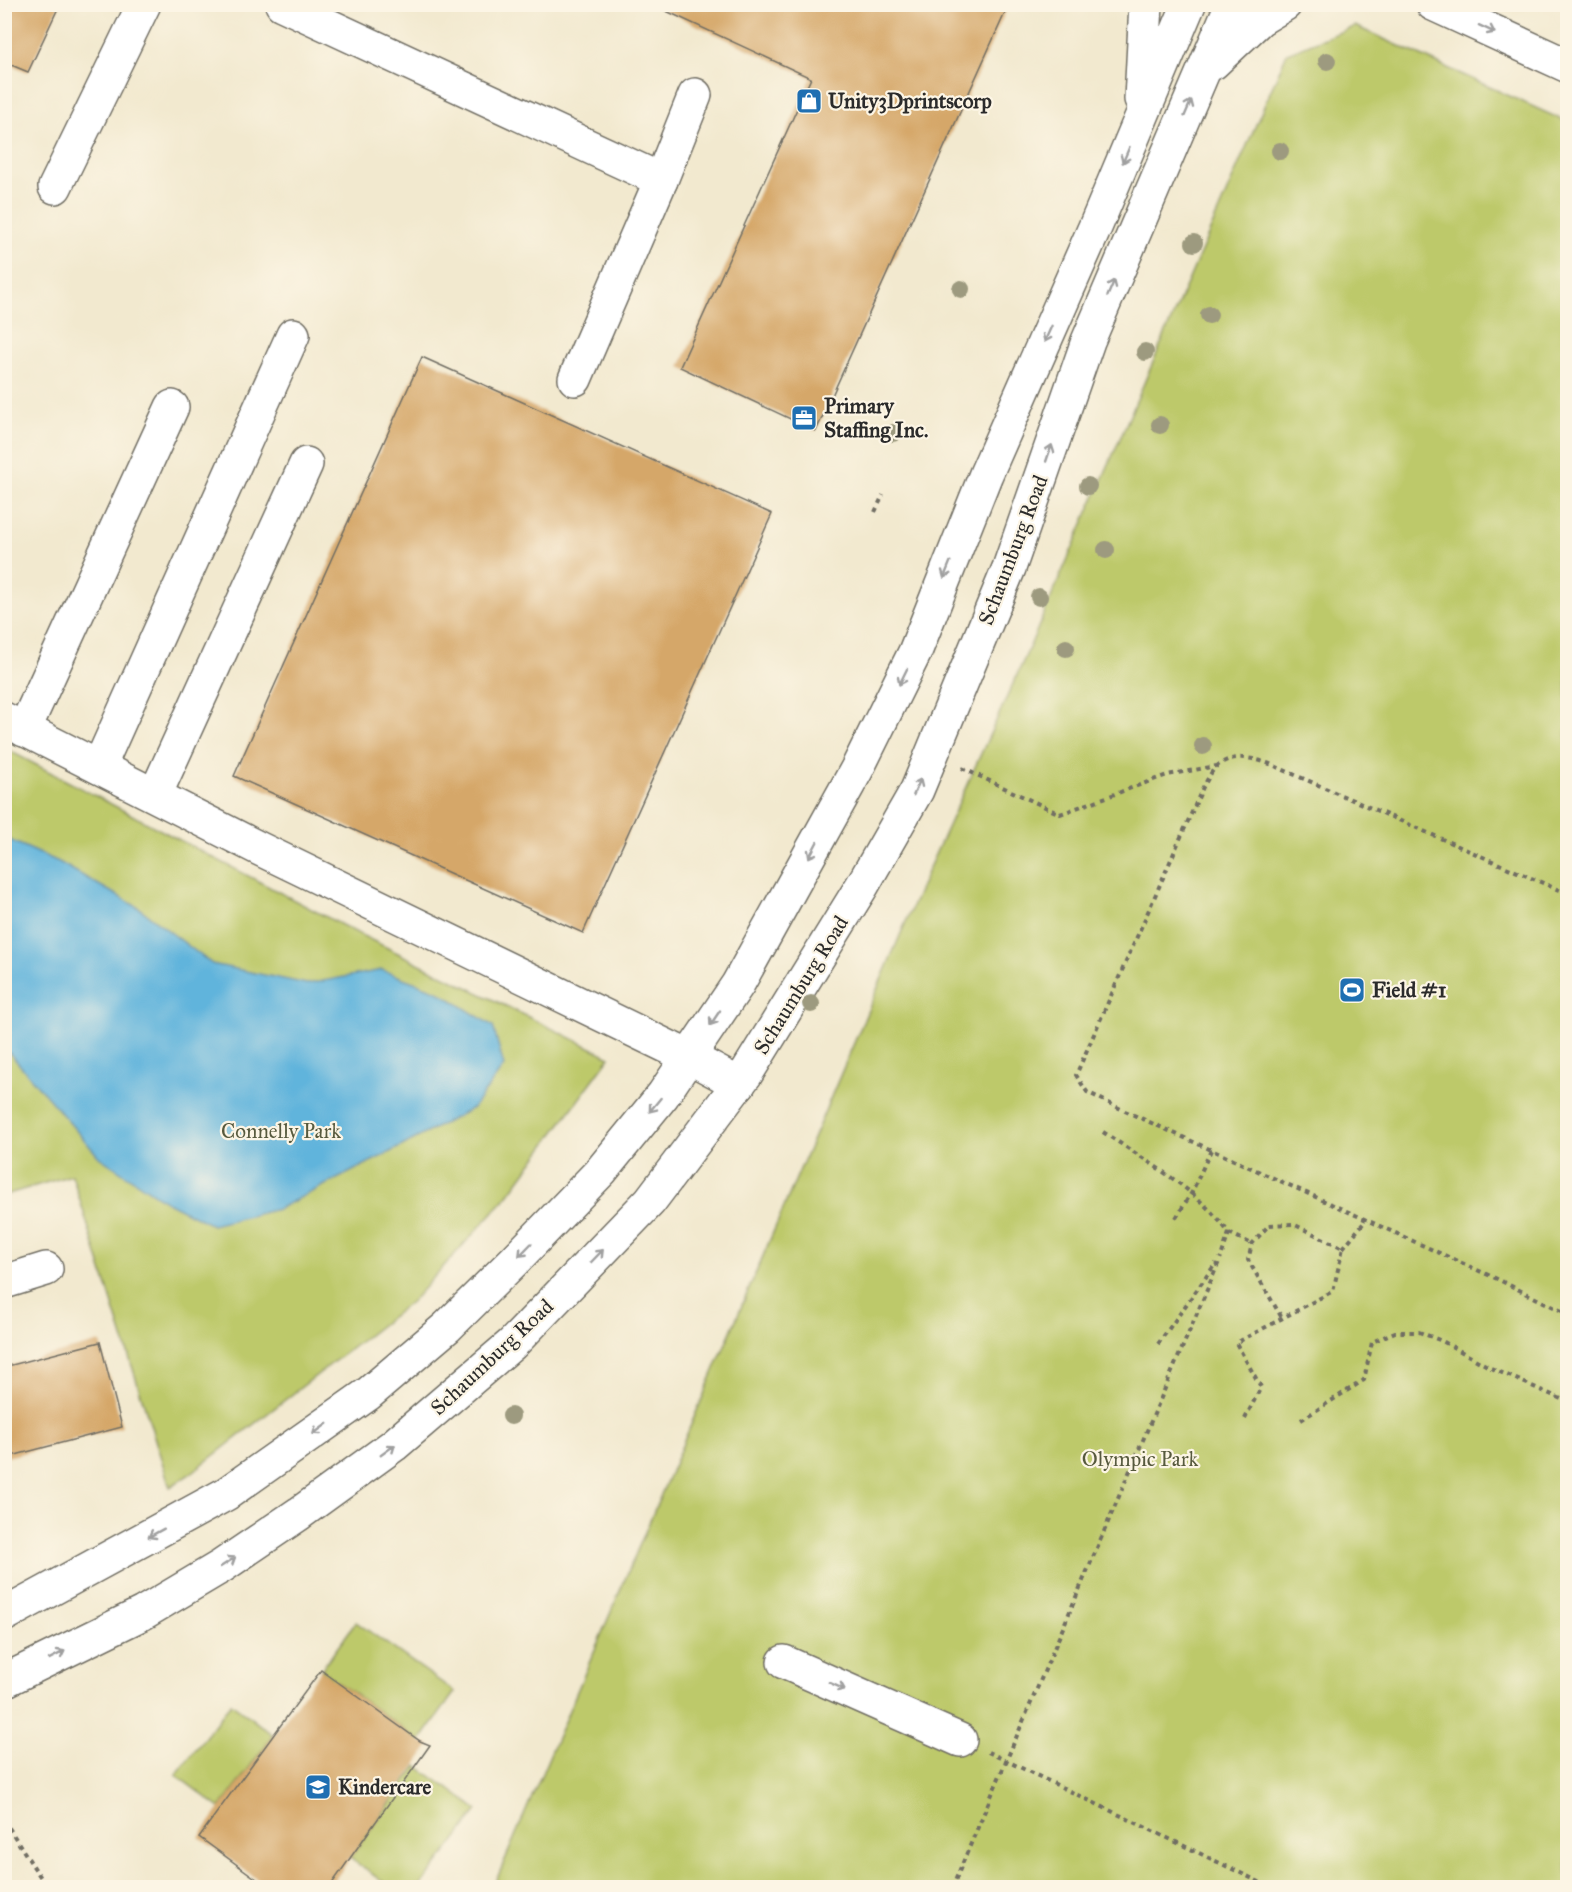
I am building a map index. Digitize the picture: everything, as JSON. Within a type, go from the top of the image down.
[{"type":"street","points":[[55,187],[144,4]]},
{"type":"street","points":[[282,4],[661,180]]},
{"type":"street","points":[[1140,121],[1146,4]]},
{"type":"street","points":[[4,1615],[226,1494],[368,1394],[447,1328],[601,1171],[663,1095],[738,984],[857,769],[915,652],[986,474],[1189,4]]},
{"type":"street","name":"Schaumburg Road","points":[[4,1682],[143,1613],[212,1572],[300,1513],[394,1445],[512,1344],[650,1201],[739,1084],[862,886],[917,790],[1009,568],[1089,341],[1232,4]]},
{"type":"street","points":[[1203,73],[1260,19],[1285,4]]},
{"type":"street","points":[[1433,4],[1568,66]]},
{"type":"street","points":[[575,379],[695,95]]},
{"type":"street","points":[[99,767],[292,335]]},
{"type":"street","points":[[172,407],[14,724],[271,854],[689,1057],[739,1084]]},
{"type":"street","points":[[155,795],[306,464]]},
{"type":"street","points":[[4,1282],[46,1269]]},
{"type":"street","points":[[784,1662],[960,1740]]},
{"type":"path","points":[[875,512],[883,495]]},
{"type":"path","points":[[959,767],[1060,814],[1167,775],[1217,766],[1233,758],[1252,758],[1568,894]]},
{"type":"path","points":[[1217,766],[1203,787],[1076,1075],[1088,1092],[1495,1278],[1568,1314]]},
{"type":"path","points":[[1103,1132],[1192,1192],[1218,1218],[1229,1233],[1252,1244]]},
{"type":"path","points":[[1176,1218],[1192,1192],[1211,1150]]},
{"type":"path","points":[[1245,1419],[1261,1387],[1236,1343],[1333,1291],[1343,1248],[1366,1220]]},
{"type":"path","points":[[1282,1318],[1248,1260],[1252,1244],[1269,1225],[1293,1224],[1343,1248]]},
{"type":"path","points":[[952,1887],[1221,1257],[1229,1233]]},
{"type":"path","points":[[1158,1344],[1221,1257]]},
{"type":"path","points":[[1300,1420],[1364,1380],[1372,1342],[1395,1332],[1419,1332],[1442,1341],[1491,1368],[1568,1402]]},
{"type":"path","points":[[960,1740],[1005,1759],[1272,1887]]},
{"type":"path","points":[[4,1820],[48,1887]]},
{"type":"green space","name":"Olympic Park","points":[[1355,26],[1567,122],[1567,1887],[493,1888],[928,870],[1027,653],[1287,53]]},
{"type":"green space","name":"Connelly Park","points":[[4,748],[359,934],[610,1057],[506,1198],[413,1300],[190,1474],[170,1487],[72,1175],[5,1195]]},
{"type":"green space","points":[[356,1622],[455,1692],[420,1741],[321,1670]]},
{"type":"green space","points":[[231,1703],[273,1735],[220,1808],[176,1775]]},
{"type":"green space","points":[[417,1766],[478,1810],[420,1887],[390,1887],[350,1858]]},
{"type":"water","points":[[5,838],[59,862],[139,908],[212,964],[307,984],[382,970],[438,991],[493,1026],[504,1066],[473,1108],[278,1209],[212,1225],[165,1201],[99,1157],[5,1048]]},
{"type":"building","points":[[4,4],[60,4],[28,72],[4,62]]},
{"type":"building","points":[[651,4],[1009,4],[816,431],[680,367],[811,78]]},
{"type":"building","points":[[422,357],[772,514],[583,933],[234,776]]},
{"type":"building","points":[[100,1342],[122,1427],[4,1458],[4,1367]]},
{"type":"building","name":"Kindercare","points":[[321,1670],[420,1741],[430,1745],[329,1888],[269,1888],[199,1837]]},
{"type":"place","name":"Unity3Dprintscorp","points":[[809,101]]},
{"type":"place","name":"Primary Staffing Inc.","points":[[804,418]]},
{"type":"place","name":"Field #1","points":[[1352,990]]},
{"type":"place","name":"Kindercare","points":[[318,1787]]}]
